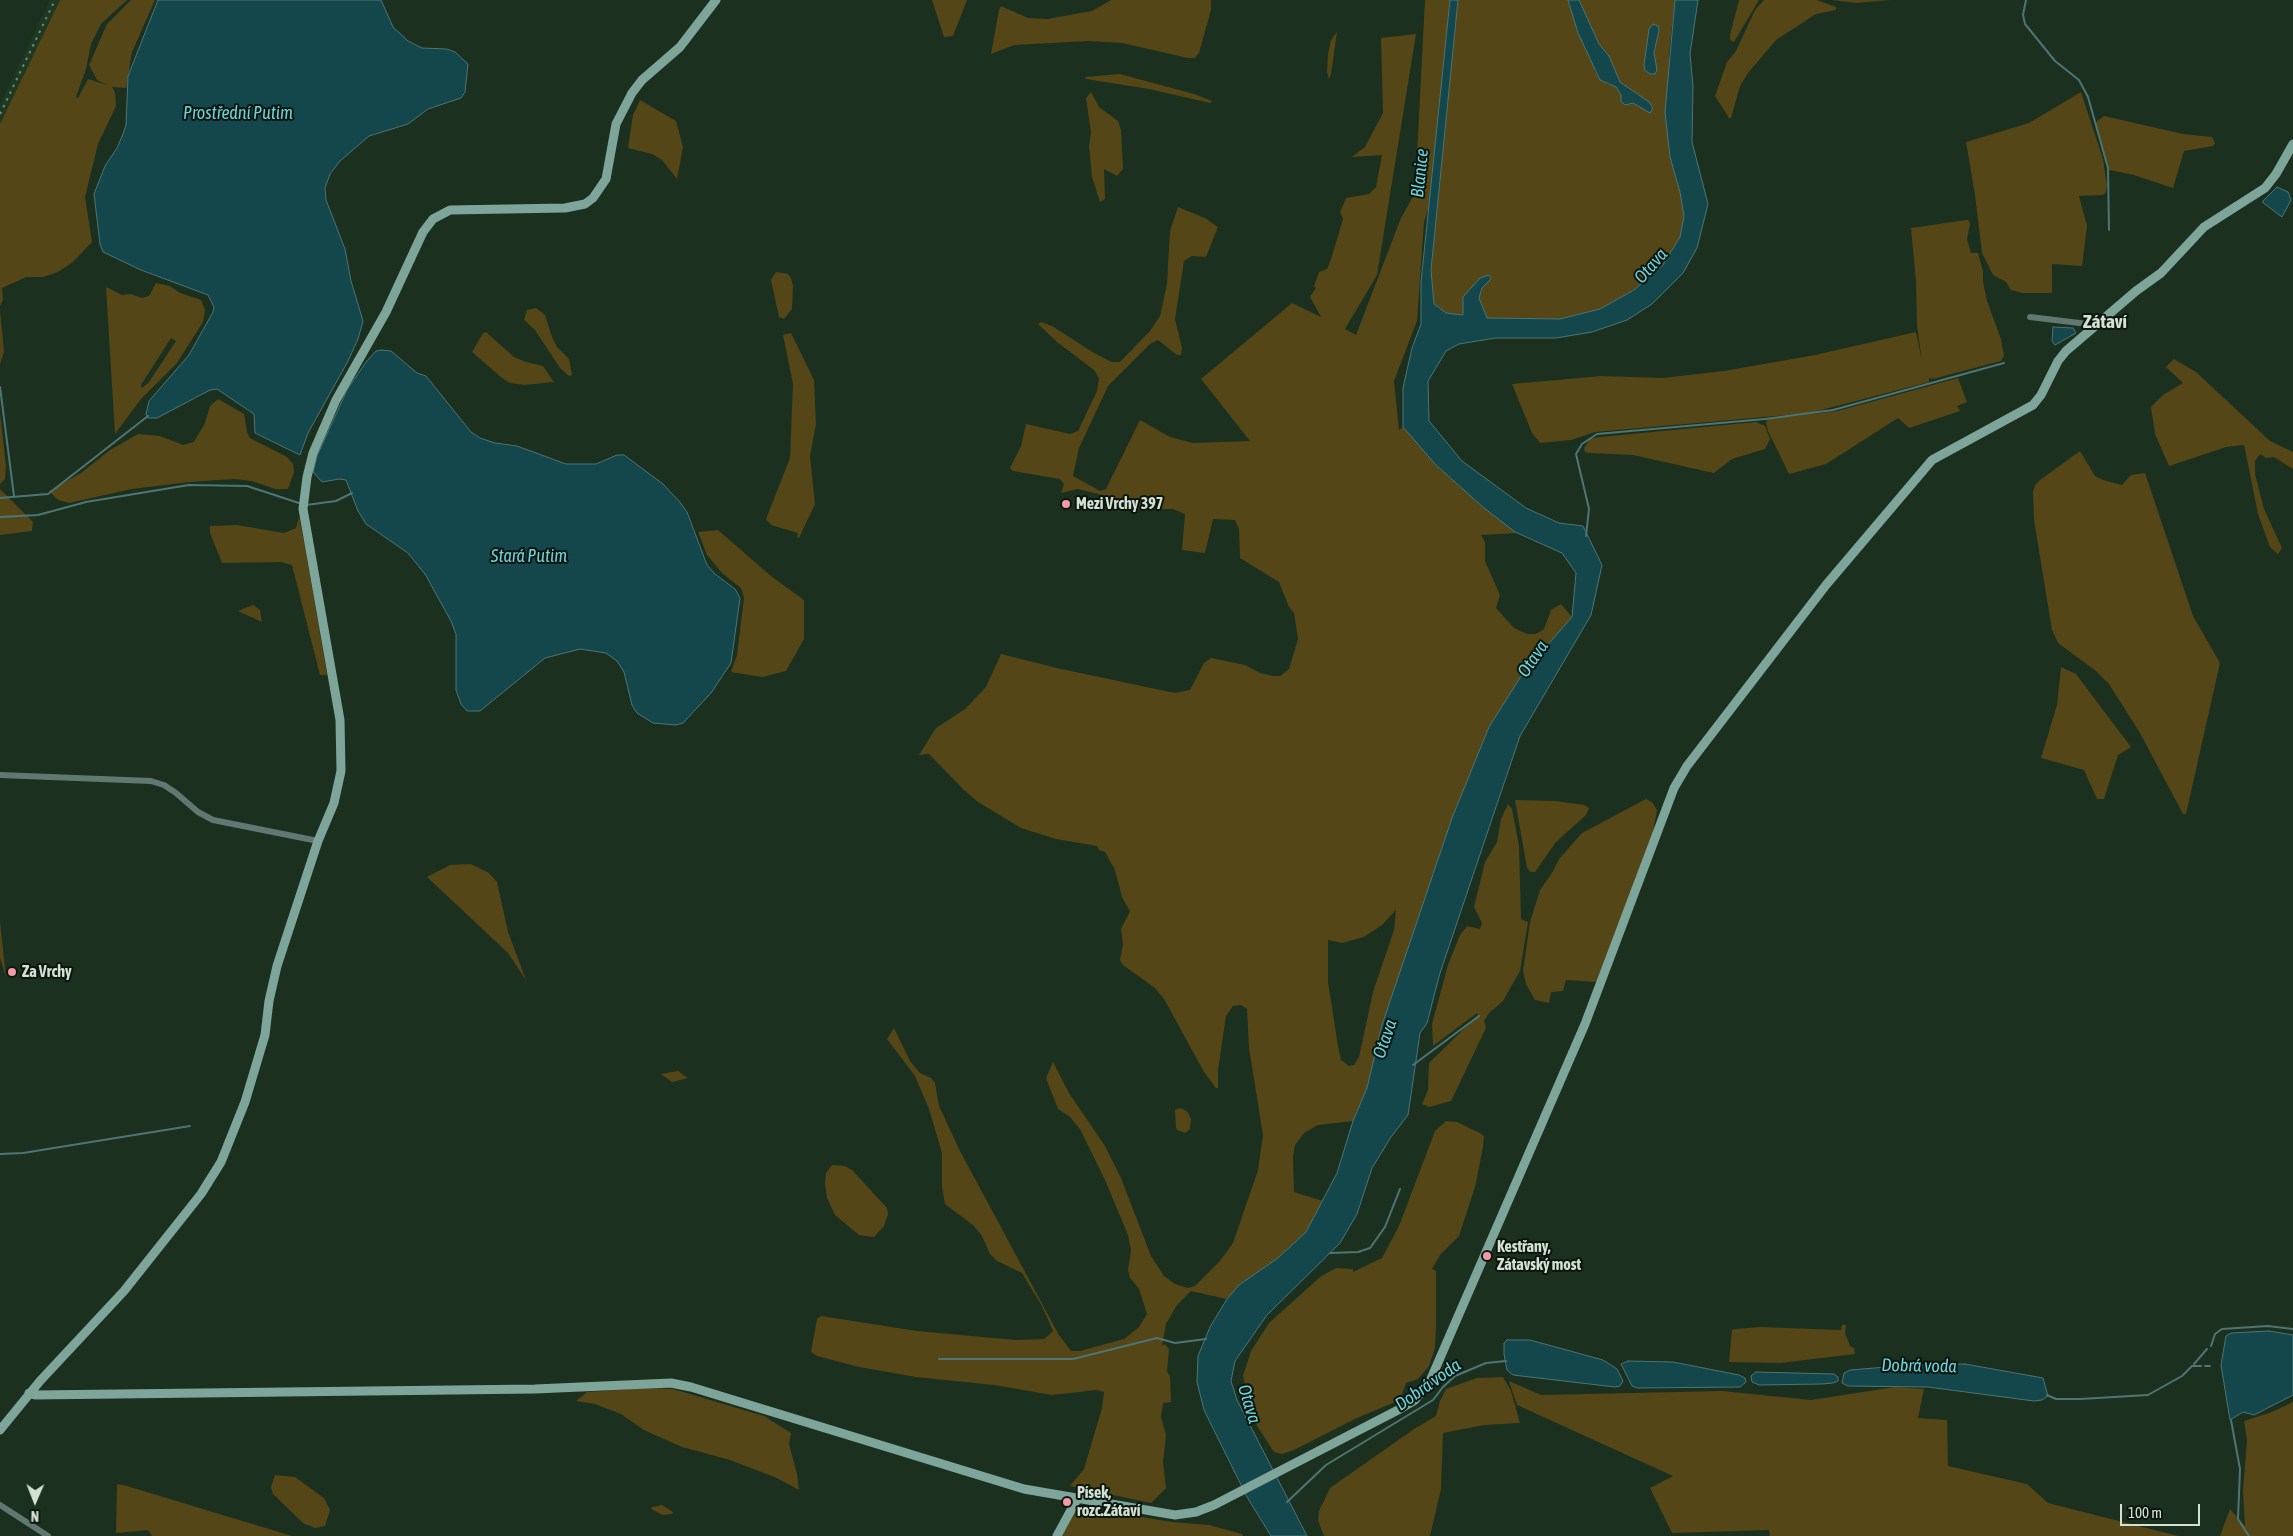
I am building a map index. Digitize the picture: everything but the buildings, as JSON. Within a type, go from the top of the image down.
[{"type":"street","points":[[0,1430],[29,1393],[124,1291],[201,1194],[221,1162],[259,1057],[277,966],[339,782],[341,736],[303,509],[307,477],[313,453],[336,400],[386,312],[423,232],[433,219],[456,209],[565,208],[585,204],[593,198],[606,179],[616,124],[632,93],[642,80],[680,47],[716,0]]},
{"type":"street","points":[[29,1393],[535,1389],[671,1383],[691,1387],[1024,1489],[1183,1515],[1203,1510],[1410,1404],[1419,1396],[1430,1381],[1585,1024],[1674,788],[1687,766],[1826,585],[1924,469],[1939,456],[2033,405],[2041,394],[2058,360],[2175,260],[2204,227],[2265,188],[2276,174],[2293,144]]},
{"type":"street","points":[[2030,317],[2097,326]]},
{"type":"street","points":[[0,776],[151,781],[170,789],[213,820],[228,825],[276,831],[318,841]]},
{"type":"street","points":[[40,1381],[48,1393]]},
{"type":"street","points":[[1057,1536],[1077,1499]]},
{"type":"street","points":[[0,1505],[48,1536]]},
{"type":"shaded area","points":[[50,0],[60,0],[0,124],[0,104]]},
{"type":"shaded area","points":[[60,0],[127,0],[101,24],[91,44],[86,69],[76,97],[78,98],[88,79],[107,85],[97,80],[89,65],[107,24],[131,0],[155,0],[132,52],[126,88],[112,87],[115,92],[116,106],[98,144],[85,197],[92,242],[73,262],[58,272],[43,277],[26,277],[2,288],[3,300],[0,306],[0,124]]},
{"type":"shaded area","points":[[932,0],[967,0],[953,36],[944,37]]},
{"type":"shaded area","points":[[1111,0],[1211,0],[1211,10],[1199,53],[1195,58],[1188,58],[1122,43],[1088,41],[1014,45],[991,54],[1001,6],[1028,18],[1047,19],[1092,11]]},
{"type":"shaded area","points":[[1425,0],[1450,0],[1430,202],[1424,222],[1417,321],[1394,381],[1399,430],[1403,427],[1435,464],[1484,508],[1518,533],[1481,535],[1485,542],[1485,561],[1500,595],[1496,608],[1514,628],[1527,634],[1536,634],[1544,629],[1551,610],[1561,604],[1572,617],[1523,673],[1489,727],[1452,818],[1382,1025],[1367,1088],[1353,1121],[1318,1125],[1304,1133],[1295,1145],[1293,1157],[1294,1192],[1323,1201],[1306,1232],[1278,1258],[1239,1285],[1227,1299],[1191,1291],[1177,1305],[1166,1324],[1162,1346],[1165,1344],[1169,1349],[1167,1371],[1170,1377],[1171,1402],[1163,1403],[1161,1417],[1166,1435],[1163,1462],[1166,1488],[1151,1503],[1070,1486],[1084,1469],[1102,1408],[1104,1392],[1097,1390],[1052,1395],[994,1385],[916,1377],[859,1367],[817,1356],[811,1352],[817,1319],[821,1316],[917,1331],[1016,1340],[1044,1339],[1053,1331],[1042,1306],[1022,1273],[997,1261],[990,1254],[982,1236],[973,1225],[945,1204],[942,1187],[942,1153],[929,1109],[915,1076],[887,1039],[894,1028],[910,1061],[920,1073],[931,1078],[935,1083],[939,1106],[960,1151],[1059,1335],[1071,1351],[1080,1351],[1124,1339],[1139,1327],[1147,1314],[1139,1289],[1130,1278],[1128,1270],[1131,1250],[1128,1235],[1105,1180],[1080,1129],[1070,1117],[1058,1109],[1046,1078],[1053,1062],[1069,1093],[1105,1146],[1121,1178],[1151,1256],[1164,1276],[1175,1284],[1188,1288],[1195,1286],[1219,1262],[1233,1243],[1258,1170],[1263,1135],[1249,1048],[1247,1009],[1241,1005],[1233,1006],[1226,1016],[1218,1070],[1218,1088],[1216,1088],[1204,1072],[1164,999],[1155,988],[1123,965],[1120,960],[1123,944],[1121,929],[1130,911],[1122,897],[1115,870],[1105,852],[1099,850],[1097,846],[1056,839],[1021,828],[978,802],[929,754],[919,755],[936,728],[965,709],[986,687],[1001,654],[1061,669],[1175,693],[1190,690],[1204,663],[1211,658],[1245,665],[1260,673],[1273,676],[1280,676],[1289,669],[1298,639],[1294,613],[1289,607],[1279,582],[1240,558],[1239,529],[1235,520],[1213,519],[1205,553],[1182,550],[1185,514],[1173,509],[1136,509],[1114,498],[1078,489],[1061,493],[1064,484],[1060,479],[1013,471],[1010,468],[1021,446],[1026,424],[1070,434],[1078,431],[1097,391],[1099,378],[1094,370],[1057,342],[1038,324],[1041,322],[1052,326],[1111,362],[1120,362],[1150,331],[1160,316],[1167,284],[1170,231],[1178,207],[1205,218],[1218,227],[1206,257],[1192,256],[1184,261],[1175,319],[1182,348],[1181,355],[1177,355],[1158,340],[1150,344],[1108,386],[1079,448],[1073,476],[1100,491],[1106,489],[1140,420],[1170,437],[1193,443],[1250,441],[1201,379],[1292,303],[1321,317],[1310,297],[1316,288],[1314,286],[1319,272],[1327,269],[1331,259],[1343,219],[1340,212],[1346,198],[1369,194],[1376,187],[1382,155],[1352,157],[1365,147],[1383,113],[1381,38],[1416,34],[1377,275],[1345,329],[1356,335],[1401,218],[1415,193]],"holes":[[[1396,910],[1394,930],[1373,992],[1359,1057],[1354,1065],[1349,1066],[1341,1060],[1338,1046],[1328,982],[1328,940],[1342,943],[1364,937],[1382,925]]]},
{"type":"shaded area","points":[[1458,0],[1568,0],[1578,33],[1593,63],[1595,72],[1607,84],[1616,87],[1621,95],[1650,113],[1649,102],[1620,82],[1609,56],[1599,44],[1579,0],[1675,0],[1669,53],[1670,157],[1680,192],[1684,216],[1680,237],[1663,265],[1634,290],[1600,309],[1560,319],[1487,319],[1479,298],[1482,288],[1491,279],[1488,275],[1463,315],[1446,313],[1434,304],[1431,270]],"holes":[[[1649,29],[1656,47],[1654,53],[1657,70],[1644,65]]]},
{"type":"shaded area","points":[[1739,0],[1759,0],[1734,42],[1730,40],[1730,35]]},
{"type":"shaded area","points":[[1764,0],[1817,0],[1836,7],[1836,10],[1816,14],[1776,40],[1748,73],[1740,86],[1731,118],[1729,118],[1715,96],[1727,62],[1736,51],[1755,10]]},
{"type":"shaded area","points":[[1831,0],[1891,0],[1856,3]]},
{"type":"shaded area","points":[[1337,32],[1329,79],[1327,72],[1328,54],[1331,40]]},
{"type":"shaded area","points":[[1120,74],[1194,94],[1212,101],[1210,103],[1149,89],[1086,79],[1085,77]]},
{"type":"shaded area","points":[[1091,92],[1099,107],[1118,121],[1121,130],[1123,169],[1117,176],[1104,169],[1105,199],[1100,202],[1092,177],[1089,146],[1091,133],[1086,98]]},
{"type":"shaded area","points":[[2081,92],[2103,159],[2107,185],[2106,192],[2103,195],[2079,196],[2087,226],[2082,266],[2052,264],[2052,293],[2023,293],[2011,290],[2006,282],[1993,275],[1982,253],[1966,142],[2029,123]]},
{"type":"shaded area","points":[[640,100],[676,121],[683,147],[677,179],[662,160],[652,154],[628,148],[633,115]]},
{"type":"shaded area","points":[[2104,116],[2183,134],[2212,137],[2215,143],[2213,146],[2184,151],[2173,188],[2134,175],[2109,170],[2096,124]]},
{"type":"shaded area","points":[[1969,220],[1970,224],[1967,239],[1971,253],[1978,253],[1983,271],[1987,301],[2001,339],[2004,356],[2001,361],[1933,379],[1929,378],[1929,382],[1810,413],[1595,432],[1571,440],[1540,443],[1532,433],[1512,384],[1601,376],[1663,378],[1724,371],[1815,355],[1916,332],[1922,361],[1917,326],[1916,282],[1911,228]]},
{"type":"shaded area","points":[[776,272],[788,274],[793,286],[792,309],[784,319],[779,317],[771,280]]},
{"type":"shaded area","points":[[156,283],[170,286],[180,293],[201,300],[205,310],[203,322],[177,363],[141,399],[115,434],[106,287],[122,295],[131,294],[142,298],[149,296]],"holes":[[[171,338],[176,341],[149,382],[142,388],[141,385]]]},
{"type":"shaded area","points":[[536,308],[545,315],[557,347],[569,359],[572,375],[569,376],[560,368],[535,330],[524,320],[527,310]]},
{"type":"shaded area","points":[[0,310],[4,352],[0,364]]},
{"type":"shaded area","points":[[486,332],[514,357],[543,366],[554,382],[524,385],[510,383],[502,378],[472,352],[483,333]]},
{"type":"shaded area","points":[[791,333],[814,380],[816,424],[810,456],[815,504],[799,538],[797,537],[798,533],[771,525],[766,519],[790,458],[793,384],[783,335]]},
{"type":"shaded area","points":[[2174,359],[2196,372],[2270,441],[2293,452],[2293,469],[2274,457],[2266,458],[2260,454],[2255,461],[2255,474],[2264,509],[2282,548],[2278,554],[2270,547],[2258,514],[2244,445],[2226,447],[2169,466],[2155,434],[2151,407],[2163,395],[2183,383],[2166,367]]},
{"type":"shaded area","points":[[1958,378],[1967,402],[1957,406],[1960,411],[1909,428],[1898,418],[1826,464],[1789,474],[1768,431],[1766,422],[1768,419],[1838,411]]},
{"type":"shaded area","points":[[218,399],[244,414],[250,438],[287,457],[293,464],[294,472],[288,489],[275,489],[252,481],[234,479],[132,489],[69,503],[58,500],[49,491],[81,473],[110,450],[138,434],[160,436],[183,445],[194,442],[205,423],[210,406]]},
{"type":"shaded area","points":[[0,413],[6,466],[5,479],[0,484]]},
{"type":"shaded area","points":[[1756,422],[1765,426],[1770,439],[1765,449],[1732,459],[1714,473],[1633,455],[1589,453],[1585,452],[1584,448],[1590,439],[1600,437]]},
{"type":"shaded area","points":[[2080,451],[2095,476],[2103,480],[2122,485],[2131,475],[2145,473],[2193,616],[2220,663],[2186,814],[2183,814],[2140,733],[2109,684],[2096,671],[2058,643],[2052,630],[2034,520],[2033,492],[2035,485],[2040,480]]},
{"type":"shaded area","points":[[0,489],[33,522],[32,531],[0,535]]},
{"type":"shaded area","points":[[299,517],[327,675],[320,675],[292,565],[281,562],[222,563],[210,533],[210,526],[237,525],[284,533],[296,528]]},
{"type":"shaded area","points":[[718,530],[771,576],[804,600],[804,639],[786,671],[762,677],[731,672],[737,655],[744,598],[741,588],[722,573],[707,555],[698,532]]},
{"type":"shaded area","points":[[253,605],[260,610],[262,622],[238,611]]},
{"type":"shaded area","points":[[2061,667],[2076,674],[2131,747],[2118,755],[2104,799],[2097,799],[2084,770],[2041,758],[2057,705]]},
{"type":"shaded area","points":[[1646,799],[1652,802],[1657,810],[1653,832],[1596,982],[1566,980],[1563,991],[1551,992],[1549,1003],[1535,1000],[1526,984],[1523,971],[1530,922],[1540,890],[1559,859],[1582,833]]},
{"type":"shaded area","points":[[1515,800],[1556,801],[1584,805],[1589,808],[1586,815],[1556,842],[1535,872],[1531,872],[1527,868]]},
{"type":"shaded area","points":[[1508,804],[1512,809],[1519,846],[1521,919],[1528,922],[1520,971],[1503,1001],[1489,1013],[1484,1021],[1486,1028],[1451,1101],[1429,1107],[1422,1104],[1428,1090],[1429,1063],[1478,1015],[1477,1013],[1433,1046],[1432,1024],[1448,965],[1460,935],[1467,926],[1480,929],[1482,923],[1474,907],[1485,862],[1497,842],[1501,819]]},
{"type":"shaded area","points":[[471,864],[489,873],[497,882],[508,932],[526,980],[508,953],[427,877],[450,865]]},
{"type":"shaded area","points":[[0,922],[6,977],[0,958]]},
{"type":"shaded area","points":[[678,1071],[688,1078],[672,1082],[661,1074]]},
{"type":"shaded area","points":[[1180,1108],[1187,1111],[1191,1119],[1190,1129],[1185,1133],[1176,1128],[1175,1110]]},
{"type":"shaded area","points":[[1446,1121],[1457,1122],[1484,1136],[1475,1187],[1459,1236],[1440,1255],[1432,1269],[1436,1271],[1436,1326],[1435,1348],[1429,1366],[1418,1379],[1406,1383],[1400,1400],[1357,1418],[1294,1450],[1282,1454],[1274,1452],[1257,1426],[1248,1398],[1243,1376],[1251,1351],[1269,1323],[1320,1277],[1336,1268],[1353,1269],[1353,1272],[1382,1258],[1399,1226],[1435,1131]]},
{"type":"shaded area","points":[[832,1165],[845,1166],[852,1170],[887,1208],[888,1214],[884,1226],[874,1237],[859,1235],[835,1215],[827,1198],[825,1183],[826,1173]]},
{"type":"shaded area","points":[[1842,1325],[1846,1325],[1845,1333],[1850,1346],[1854,1348],[1855,1354],[1780,1363],[1729,1362],[1732,1330],[1760,1327],[1841,1330]]},
{"type":"shaded area","points":[[1503,1377],[1511,1391],[1520,1423],[1484,1425],[1443,1433],[1441,1489],[1430,1536],[1324,1536],[1318,1521],[1319,1511],[1330,1488],[1414,1429],[1436,1416],[1446,1389],[1477,1378]]},
{"type":"shaded area","points":[[1509,1381],[1541,1395],[1722,1391],[1811,1400],[1895,1387],[1924,1389],[1918,1418],[1947,1420],[1948,1466],[2027,1484],[2048,1503],[2178,1536],[1770,1536],[1769,1530],[1672,1533],[1650,1488],[1673,1476],[1517,1405]]},
{"type":"shaded area","points":[[647,1388],[673,1389],[764,1416],[791,1433],[789,1444],[799,1490],[777,1478],[730,1460],[682,1447],[644,1430],[621,1414],[595,1404],[576,1401],[587,1392]]},
{"type":"shaded area","points":[[2293,1402],[2293,1536],[2220,1536],[2230,1509],[2245,1526],[2243,1490],[2247,1440],[2244,1421],[2272,1412]]},
{"type":"shaded area","points":[[275,1475],[295,1477],[324,1498],[330,1510],[325,1526],[315,1528],[303,1523],[273,1494],[271,1487]]},
{"type":"shaded area","points":[[117,1484],[292,1536],[152,1536],[148,1530],[116,1533]]},
{"type":"shaded area","points":[[662,1505],[673,1512],[672,1514],[663,1515],[651,1509],[652,1507]]},
{"type":"shaded area","points":[[1078,1507],[1172,1522],[1209,1525],[1242,1534],[1243,1536],[1062,1536]]},
{"type":"water","name":"Prostřední Putim","points":[[158,0],[381,0],[393,27],[408,41],[422,48],[447,49],[455,52],[468,64],[465,92],[461,98],[428,109],[408,124],[369,136],[340,161],[330,174],[325,188],[326,200],[345,249],[351,281],[363,321],[358,339],[348,361],[308,433],[300,455],[255,433],[254,414],[217,389],[210,390],[157,418],[148,418],[146,414],[149,401],[189,355],[214,307],[208,295],[141,270],[103,252],[100,244],[94,194],[105,166],[117,148],[126,125],[128,76]]},
{"type":"water","name":"Otava","points":[[1450,0],[1458,0],[1431,270],[1434,304],[1446,313],[1463,315],[1463,297],[1480,278],[1489,275],[1491,279],[1482,288],[1479,298],[1487,318],[1560,319],[1600,309],[1634,290],[1663,265],[1680,237],[1684,216],[1680,192],[1670,157],[1665,112],[1675,0],[1698,0],[1690,54],[1693,86],[1692,142],[1708,204],[1697,248],[1683,273],[1652,304],[1627,320],[1592,332],[1556,338],[1496,338],[1459,344],[1446,351],[1428,381],[1429,421],[1462,461],[1526,508],[1559,523],[1583,526],[1602,565],[1591,615],[1520,736],[1440,973],[1427,1023],[1420,1033],[1408,1115],[1391,1137],[1372,1168],[1357,1214],[1340,1243],[1267,1315],[1235,1361],[1231,1381],[1237,1400],[1307,1536],[1271,1536],[1247,1497],[1204,1410],[1197,1382],[1198,1356],[1210,1327],[1227,1299],[1239,1285],[1278,1258],[1306,1232],[1337,1173],[1353,1121],[1367,1088],[1382,1025],[1452,818],[1489,727],[1523,673],[1572,617],[1576,573],[1562,553],[1515,532],[1484,508],[1435,464],[1403,427],[1403,388],[1412,348],[1421,324],[1421,282]]},
{"type":"water","points":[[1568,0],[1579,0],[1599,44],[1609,56],[1620,82],[1649,102],[1653,108],[1650,113],[1633,103],[1625,105],[1621,101],[1621,95],[1616,87],[1600,80],[1578,33]]},
{"type":"water","points":[[1653,24],[1658,26],[1659,30],[1654,53],[1657,70],[1655,74],[1650,74],[1645,70],[1644,65],[1649,29]]},
{"type":"water","points":[[2277,187],[2288,192],[2291,200],[2282,217],[2262,202]]},
{"type":"water","points":[[2053,327],[2073,328],[2076,333],[2055,345],[2052,341]]},
{"type":"water","name":"Stará Putim","points":[[376,351],[391,351],[417,373],[426,376],[471,432],[480,438],[495,443],[517,446],[566,464],[596,464],[617,455],[624,455],[663,484],[679,501],[687,512],[707,565],[715,574],[735,589],[740,598],[731,663],[711,693],[683,723],[676,725],[653,723],[637,713],[632,705],[624,672],[617,661],[606,653],[580,649],[545,658],[480,711],[467,711],[461,704],[456,690],[456,634],[451,621],[425,574],[408,553],[366,524],[358,511],[346,480],[339,479],[322,482],[313,472],[317,456],[347,390],[366,362]]},
{"type":"water","points":[[2269,1331],[2293,1335],[2293,1395],[2254,1415],[2243,1412],[2230,1420],[2221,1365],[2226,1336],[2231,1333]]},
{"type":"water","points":[[1507,1340],[1530,1340],[1603,1360],[1617,1369],[1623,1381],[1620,1386],[1615,1387],[1513,1375],[1507,1370],[1504,1354],[1504,1343]]},
{"type":"water","points":[[1628,1361],[1673,1362],[1739,1375],[1745,1378],[1746,1382],[1740,1387],[1637,1388],[1632,1386],[1621,1364]]},
{"type":"water","points":[[1965,1364],[2043,1378],[2048,1396],[2042,1400],[2034,1401],[1928,1387],[1848,1386],[1842,1383],[1844,1373],[1850,1370],[1911,1365]]},
{"type":"water","points":[[1756,1372],[1834,1374],[1838,1377],[1838,1381],[1822,1384],[1759,1385],[1752,1382],[1751,1376]]},
{"type":"waterway","points":[[2026,0],[2023,15],[2025,24],[2055,61],[2079,80],[2088,97],[2108,168],[2109,230]]},
{"type":"waterway","points":[[1586,536],[1589,509],[1576,454],[1582,444],[1597,434],[1765,419],[1833,410],[2004,363]]},
{"type":"waterway","points":[[0,387],[14,496]]},
{"type":"waterway","points":[[0,498],[48,494],[148,416]]},
{"type":"waterway","points":[[0,517],[38,515],[86,502],[189,485],[247,486],[302,504]]},
{"type":"waterway","points":[[306,505],[336,501],[352,493]]},
{"type":"waterway","points":[[1413,1065],[1479,1016]]},
{"type":"waterway","points":[[0,1154],[23,1153],[190,1126]]},
{"type":"waterway","points":[[1330,1253],[1358,1252],[1370,1248],[1385,1227],[1400,1189]]},
{"type":"waterway","points":[[2211,1346],[2215,1334],[2222,1329],[2268,1326],[2293,1329]]},
{"type":"waterway","points":[[939,1359],[1073,1359],[1157,1338],[1175,1343],[1206,1339]]},
{"type":"waterway","points":[[2194,1364],[2207,1349]]},
{"type":"waterway","name":"Dobrá voda","points":[[1287,1502],[1326,1465],[1433,1400],[1455,1376],[1486,1363],[1506,1361]]},
{"type":"waterway","name":"Dobrá voda","points":[[2047,1395],[2056,1399],[2148,1395],[2182,1376],[2192,1366],[2201,1366]]},
{"type":"waterway","name":"Dobrá voda","points":[[2205,1366],[2210,1366]]},
{"type":"waterway","points":[[2231,1420],[2240,1469],[2238,1519],[2249,1536]]},
{"type":"railway","points":[[0,114],[55,0]]},
{"type":"place","name":"Mezi Vrchy 397","points":[[1066,504]]},
{"type":"place","name":"Za Vrchy","points":[[12,972]]},
{"type":"place","name":"Kestřany, Zátavský most","points":[[1487,1256]]},
{"type":"place","name":"Písek, rozc.Zátaví","points":[[1067,1502]]},
{"type":"district","name":"Zátaví","points":[[2105,322]]},
{"type":"water label","name":"Blanice","points":[[1420,173]]}]
